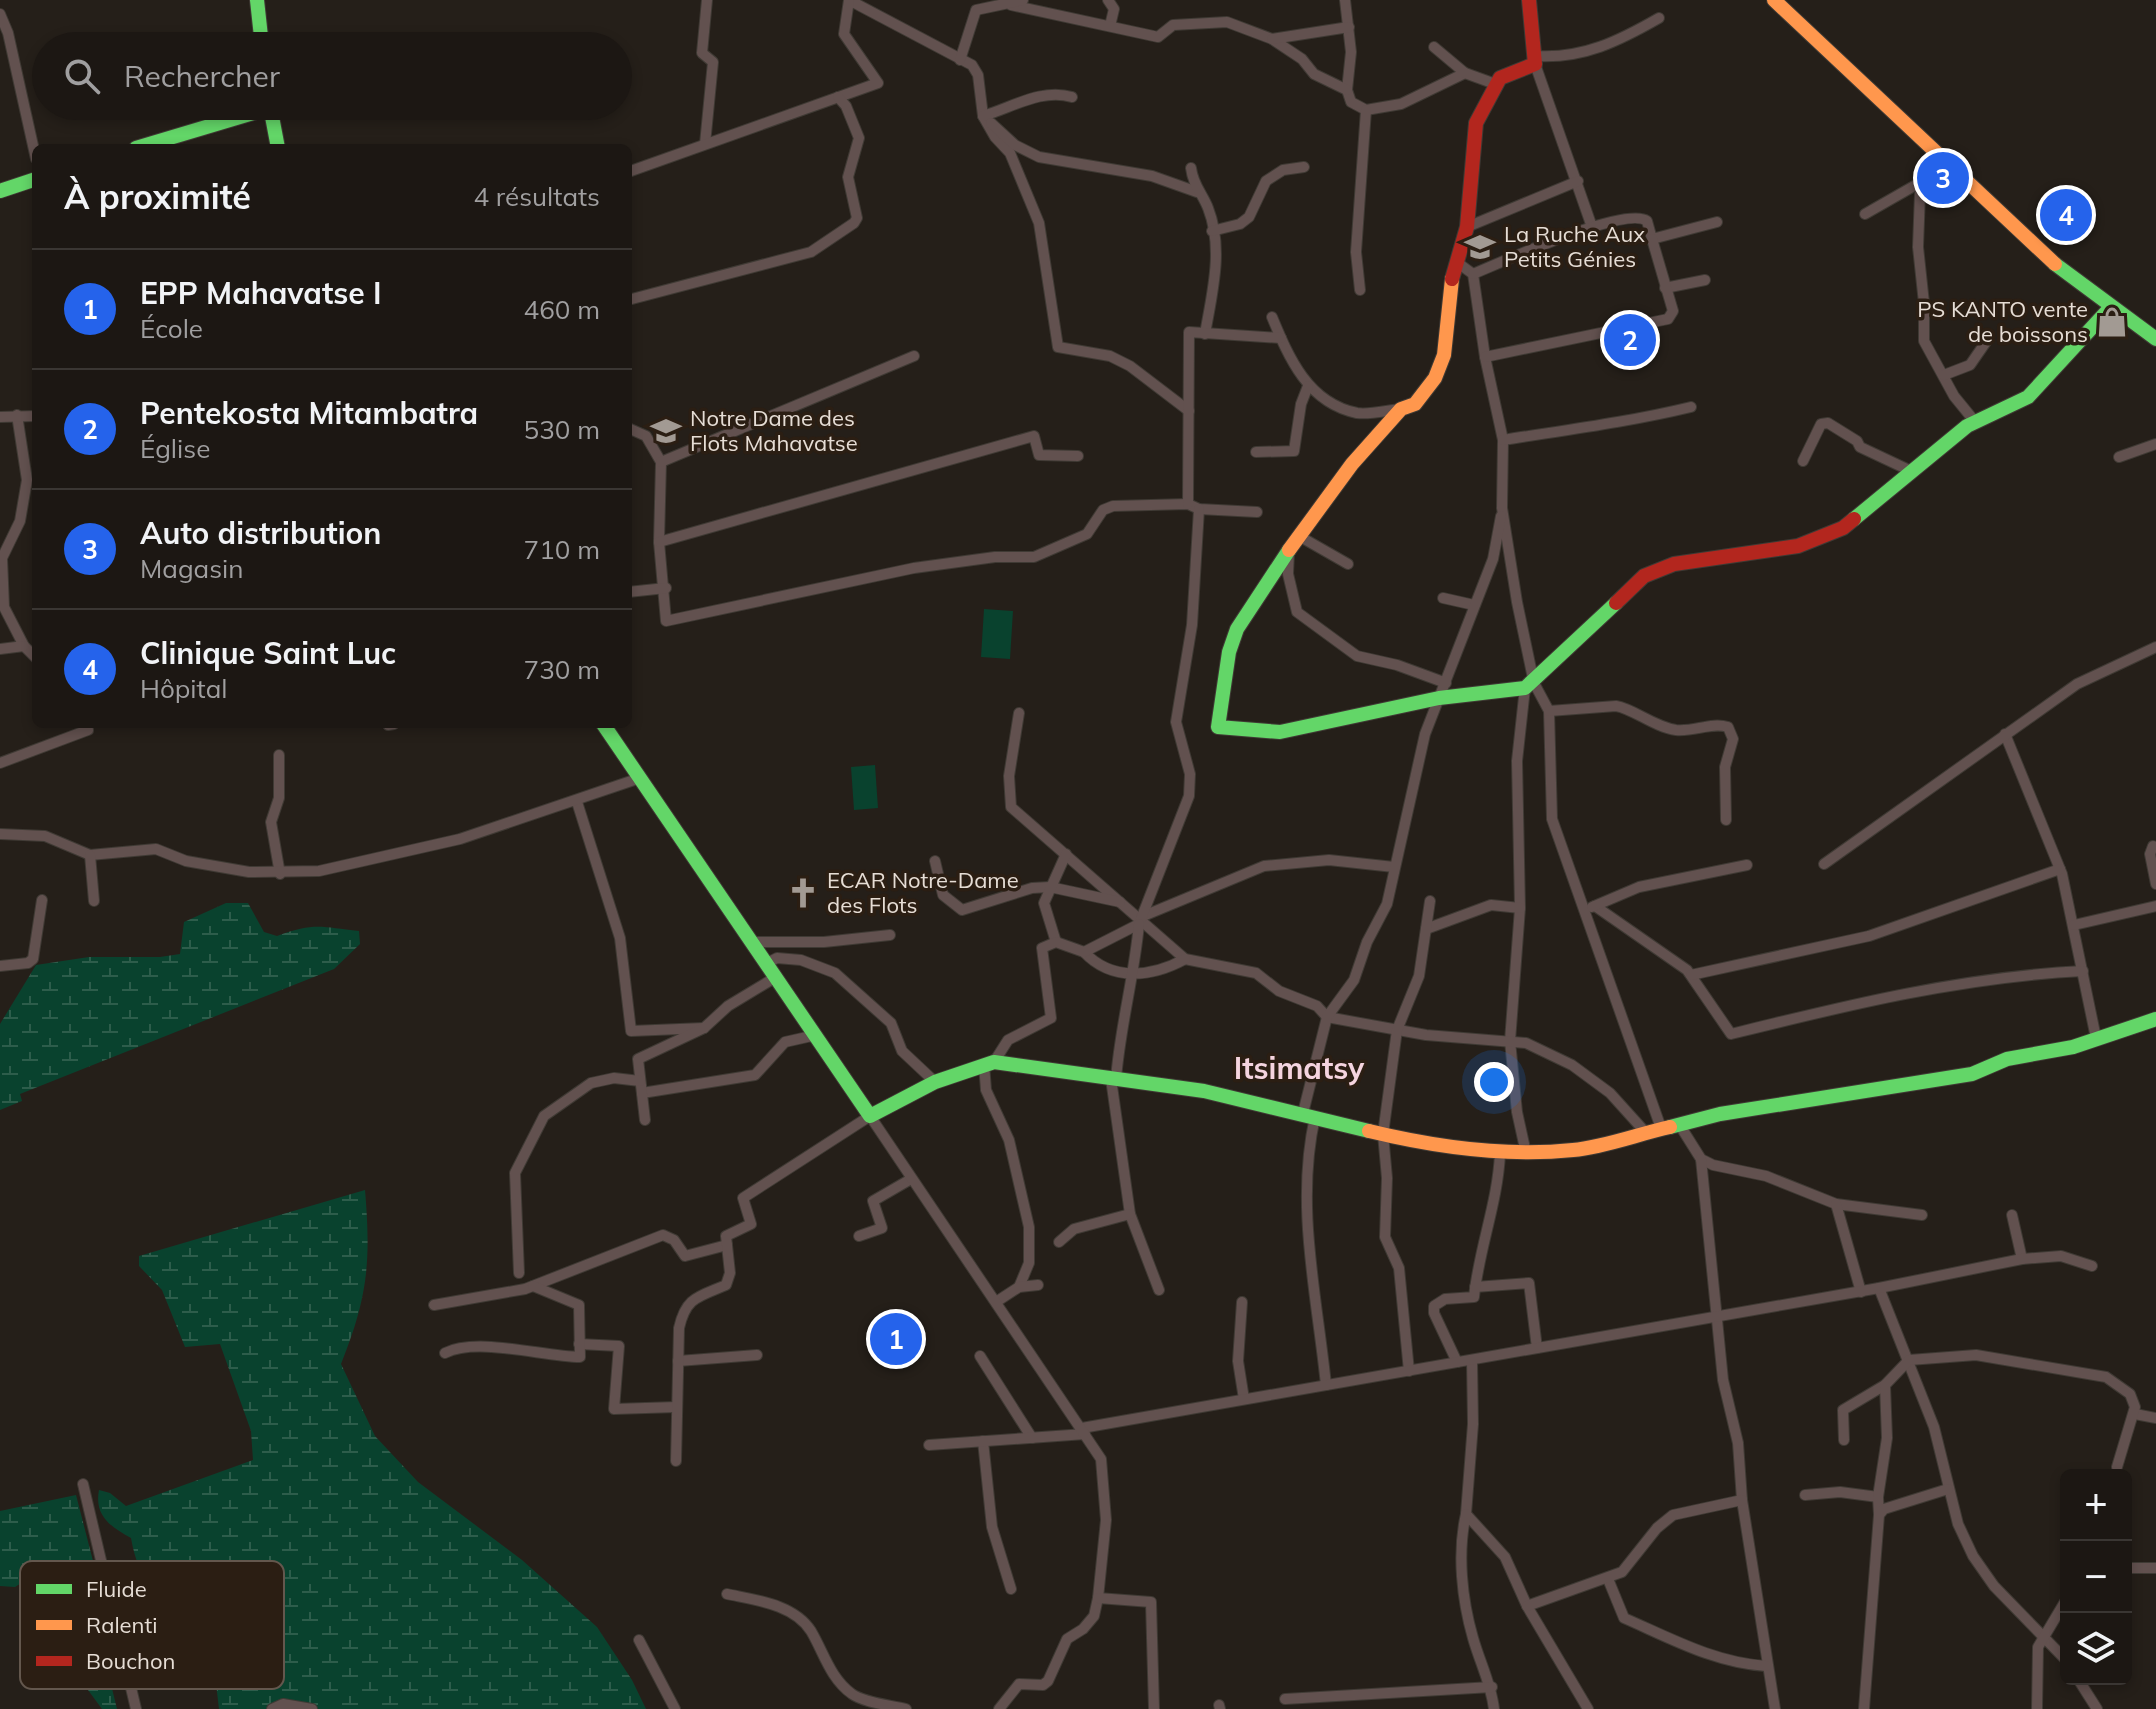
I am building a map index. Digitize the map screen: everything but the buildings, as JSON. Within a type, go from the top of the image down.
[{"type":"street","points":[[257,0],[260,32]]},
{"type":"street","points":[[705,144],[713,62],[702,53],[707,0]]},
{"type":"street","points":[[632,171],[878,83],[844,34],[849,0],[972,65],[978,75],[983,116],[995,137],[1010,153],[1039,223],[1058,347],[1110,356],[1130,366],[1189,411]]},
{"type":"street","points":[[960,60],[976,10],[1023,0]]},
{"type":"street","points":[[1108,0],[1114,9],[1110,26]]},
{"type":"street","points":[[1345,0],[1351,52],[1347,90],[1351,102],[1366,110],[1401,104],[1465,73]]},
{"type":"street","points":[[1529,0],[1535,60],[1557,134],[1578,181],[1592,227]]},
{"type":"street","points":[[1774,0],[1933,146],[2005,218],[2110,308],[2156,339]]},
{"type":"street","points":[[1011,5],[1158,37],[1173,25],[1227,22],[1272,39],[1302,59],[1314,74],[1347,90]]},
{"type":"street","points":[[0,14],[8,33],[33,144]]},
{"type":"street","points":[[1272,317],[1298,375],[1308,386],[1340,407],[1359,413],[1401,409],[1415,404],[1435,378],[1444,355],[1451,282],[1467,227],[1476,123],[1500,78],[1535,60],[1565,58],[1614,44],[1659,18]]},
{"type":"street","points":[[1272,39],[1349,27]]},
{"type":"street","points":[[1434,47],[1465,73],[1498,85]]},
{"type":"street","points":[[983,116],[1026,103],[1044,93],[1072,97]]},
{"type":"street","points":[[632,299],[811,252],[854,223],[857,218],[848,177],[859,138],[846,106],[838,97]]},
{"type":"street","points":[[1360,290],[1356,252],[1366,110]]},
{"type":"street","points":[[983,116],[1015,145],[1039,157],[1152,176],[1197,192]]},
{"type":"street","points":[[149,144],[228,120]]},
{"type":"street","points":[[273,120],[277,144]]},
{"type":"street","points":[[1933,146],[1921,182],[1918,247],[1924,303],[1924,341],[1954,396],[1976,423]]},
{"type":"street","points":[[1212,231],[1240,224],[1249,217],[1266,181],[1283,170],[1304,167]]},
{"type":"street","points":[[1191,168],[1197,192],[1208,208],[1212,231],[1216,284],[1205,334]]},
{"type":"street","points":[[0,191],[32,180]]},
{"type":"street","points":[[1467,227],[1578,181]]},
{"type":"street","points":[[1865,214],[1921,182]]},
{"type":"street","points":[[1473,274],[1592,227],[1642,217],[1647,221],[1673,311],[1668,319],[1485,357]]},
{"type":"street","points":[[1652,239],[1717,222]]},
{"type":"street","points":[[1326,1385],[1307,1234],[1306,1156],[1309,1115],[1327,1017],[1354,980],[1367,942],[1387,904],[1425,734],[1493,559],[1502,508],[1503,440],[1485,357],[1473,274],[1458,263]]},
{"type":"street","points":[[1665,288],[1705,280]]},
{"type":"street","points":[[1401,409],[1352,464],[1299,536],[1231,640],[1218,727],[1280,732],[1439,698],[1530,685],[1644,576],[1674,564],[1768,552],[1821,539],[1843,528],[1911,471],[1976,423],[2028,397],[2110,308]]},
{"type":"street","points":[[1188,504],[1189,332],[1281,338]]},
{"type":"street","points":[[1944,375],[1970,365],[1988,339]]},
{"type":"street","points":[[661,462],[914,356]]},
{"type":"street","points":[[1256,452],[1294,451],[1301,404],[1308,386]]},
{"type":"street","points":[[1503,440],[1604,423],[1623,424],[1691,407]]},
{"type":"street","points":[[17,415],[27,480],[24,504],[2,558],[4,607],[24,646],[32,654]]},
{"type":"street","points":[[0,417],[32,416]]},
{"type":"street","points":[[1803,461],[1821,424],[1828,423],[1857,441],[1860,447],[1911,471]]},
{"type":"street","points":[[632,430],[646,436],[661,462],[659,542],[666,588],[666,621],[914,568],[995,557],[1034,557],[1087,534],[1103,510],[1113,506],[1188,504],[1199,509],[1257,512]]},
{"type":"street","points":[[659,542],[1034,436],[1039,455],[1078,456]]},
{"type":"street","points":[[2119,457],[2156,444]]},
{"type":"street","points":[[1502,508],[1530,685],[1517,761],[1520,908],[1510,1041],[1517,1112],[1526,1153]]},
{"type":"street","points":[[1159,1290],[1130,1214],[1114,1079],[1121,1024],[1135,974],[1140,921],[1189,796],[1190,774],[1176,722],[1178,692],[1192,625],[1199,509]]},
{"type":"street","points":[[1299,536],[1348,564]]},
{"type":"street","points":[[1289,552],[1288,574],[1297,612],[1357,656],[1397,665],[1446,683]]},
{"type":"street","points":[[632,592],[666,588]]},
{"type":"street","points":[[1443,598],[1474,605]]},
{"type":"street","points":[[0,630],[14,628]]},
{"type":"street","points":[[0,649],[24,646]]},
{"type":"street","points":[[1824,864],[2077,684],[2156,647]]},
{"type":"street","points":[[1530,685],[1549,711],[1550,807],[1654,1131]]},
{"type":"street","points":[[1549,711],[1616,706],[1625,707],[1642,720],[1676,730],[1728,727],[1733,739],[1725,767],[1726,820]]},
{"type":"street","points":[[1019,713],[1009,776],[1011,807],[1124,902],[1140,921],[1185,959],[1256,973],[1279,991],[1317,1006],[1327,1017],[1397,1030],[1526,1043],[1572,1065],[1654,1131]]},
{"type":"street","points":[[0,763],[88,728]]},
{"type":"street","points":[[606,728],[1101,1459],[1105,1548],[1094,1616],[1083,1629],[1067,1639],[1048,1681],[1043,1685],[1019,1684],[999,1709]]},
{"type":"street","points":[[2005,734],[2060,869],[2096,1038]]},
{"type":"street","points":[[279,755],[279,798],[271,822],[280,874]]},
{"type":"street","points":[[0,834],[45,836],[90,855],[156,849],[186,861],[280,874],[348,866],[460,839],[577,802],[640,778]]},
{"type":"street","points":[[577,802],[620,938],[631,1031],[704,1028]]},
{"type":"street","points":[[2153,846],[2150,854],[2156,884]]},
{"type":"street","points":[[1056,942],[1044,911],[1050,887],[1066,854]]},
{"type":"street","points":[[90,855],[94,901]]},
{"type":"street","points":[[1084,952],[1140,921],[1264,866],[1329,860],[1394,867]]},
{"type":"street","points":[[935,861],[943,895],[962,910],[989,904],[1010,893],[1050,887],[1124,902]]},
{"type":"street","points":[[1582,909],[1639,887],[1747,865]]},
{"type":"street","points":[[1691,975],[1869,936],[2060,869]]},
{"type":"street","points":[[0,966],[28,963],[33,959],[42,900]]},
{"type":"street","points":[[1409,1371],[1399,1268],[1385,1237],[1387,1178],[1383,1134],[1397,1030],[1419,976],[1430,901]]},
{"type":"street","points":[[1426,929],[1491,905],[1520,908]]},
{"type":"street","points":[[1595,906],[1691,975],[1731,1034],[1877,998],[1986,978],[2083,971]]},
{"type":"street","points":[[2074,925],[2156,906]]},
{"type":"street","points":[[752,942],[824,942],[890,935]]},
{"type":"street","points":[[1019,1287],[1029,1263],[1029,1227],[1009,1140],[986,1090],[989,1063],[1008,1040],[1051,1018],[1040,954],[1042,948],[1056,942],[1084,952],[1107,970],[1135,974],[1164,970],[1185,959]]},
{"type":"street","points":[[767,963],[777,958],[801,960],[835,973],[891,1023],[902,1051],[935,1082]]},
{"type":"street","points":[[645,1120],[638,1059],[704,1028],[728,1006],[776,977]]},
{"type":"street","points":[[676,1461],[678,1361],[683,1309],[687,1303],[726,1285],[730,1273],[726,1236],[751,1224],[743,1198],[870,1116],[935,1082],[989,1063],[1204,1091],[1383,1134],[1500,1153],[1526,1153],[1576,1150],[1735,1111],[1972,1074],[2007,1059],[2073,1047],[2156,1019]]},
{"type":"street","points":[[642,1093],[755,1075],[785,1042],[816,1035]]},
{"type":"street","points":[[519,1273],[515,1173],[544,1116],[591,1083],[614,1078],[640,1081]]},
{"type":"street","points":[[1679,1124],[1701,1159],[1714,1315],[1723,1380],[1738,1443],[1742,1500],[1775,1709]]},
{"type":"street","points":[[1457,1362],[1434,1313],[1434,1306],[1445,1299],[1474,1297],[1499,1186],[1500,1153]]},
{"type":"street","points":[[1701,1159],[1766,1176],[1836,1204],[1922,1215]]},
{"type":"street","points":[[859,1236],[882,1228],[873,1201],[911,1179]]},
{"type":"street","points":[[1836,1204],[1861,1292]]},
{"type":"street","points":[[1059,1242],[1074,1229],[1130,1214]]},
{"type":"street","points":[[2012,1215],[2022,1259]]},
{"type":"street","points":[[434,1305],[533,1286],[663,1235],[674,1240],[685,1256],[727,1245]]},
{"type":"street","points":[[929,1445],[1084,1431],[1244,1399],[1714,1315],[1861,1292],[2022,1259],[2061,1256],[2092,1266]]},
{"type":"street","points":[[1475,1287],[1529,1283],[1537,1348]]},
{"type":"street","points":[[996,1302],[1019,1287],[1038,1285]]},
{"type":"street","points":[[445,1353],[459,1346],[482,1345],[543,1356],[580,1357],[579,1305],[533,1286]]},
{"type":"street","points":[[1879,1288],[1934,1427],[1958,1524],[1973,1556],[1994,1586],[2060,1654]]},
{"type":"street","points":[[1242,1302],[1238,1361],[1244,1399]]},
{"type":"street","points":[[579,1344],[619,1346],[614,1409],[677,1407]]},
{"type":"street","points":[[678,1361],[757,1355]]},
{"type":"street","points":[[1844,1440],[1843,1410],[1885,1385],[1909,1360],[1976,1355],[2106,1377],[2130,1394],[2135,1414],[2124,1438],[2117,1467]]},
{"type":"street","points":[[980,1356],[1032,1438]]},
{"type":"street","points":[[1472,1360],[1473,1424],[1461,1559],[1473,1638],[1492,1687],[1494,1709]]},
{"type":"street","points":[[1864,1709],[1878,1497],[1887,1438],[1885,1385]]},
{"type":"street","points":[[2135,1414],[2156,1418]]},
{"type":"street","points":[[983,1441],[992,1527],[1011,1589]]},
{"type":"street","points":[[83,1484],[101,1561]]},
{"type":"street","points":[[1879,1515],[1884,1509],[1948,1489]]},
{"type":"street","points":[[1805,1495],[1840,1492],[1878,1497]]},
{"type":"street","points":[[1527,1606],[1622,1572],[1657,1528],[1673,1515],[1742,1500]]},
{"type":"street","points":[[1466,1514],[1505,1557],[1527,1606],[1588,1709]]},
{"type":"street","points":[[2132,1568],[2156,1568]]},
{"type":"street","points":[[1608,1579],[1624,1618],[1693,1649],[1740,1664],[1766,1666]]},
{"type":"street","points":[[727,1594],[763,1601],[791,1612],[810,1630],[839,1682],[854,1696],[906,1709]]},
{"type":"street","points":[[1098,1598],[1151,1602],[1154,1709]]},
{"type":"street","points":[[2037,1709],[2038,1647],[2042,1635],[2060,1609]]},
{"type":"street","points":[[639,1640],[675,1709]]},
{"type":"street","points":[[2082,1685],[2097,1709]]},
{"type":"street","points":[[1285,1699],[1492,1687]]},
{"type":"street","points":[[131,1689],[136,1709]]},
{"type":"street","points":[[272,1709],[283,1704],[312,1709]]},
{"type":"green space","points":[[984,609],[1013,611],[1010,659],[981,657]]},
{"type":"green space","points":[[875,765],[878,808],[854,810],[851,767]]},
{"type":"green space","points":[[226,903],[248,903],[264,932],[277,936],[310,927],[326,927],[359,931],[360,944],[334,969],[20,1094],[22,1101],[0,1110],[0,1024],[36,965],[89,957],[180,954],[184,922]]},
{"type":"green space","points":[[365,1190],[368,1238],[365,1278],[357,1319],[341,1364],[375,1436],[418,1482],[522,1560],[597,1627],[632,1680],[646,1709],[219,1709],[217,1689],[284,1689],[284,1561],[137,1561],[131,1538],[117,1530],[102,1514],[99,1490],[110,1493],[126,1506],[253,1460],[251,1431],[220,1344],[185,1347],[162,1290],[139,1266],[139,1256]]},
{"type":"green space","points":[[76,1495],[93,1561],[20,1561],[20,1584],[15,1587],[0,1586],[0,1511]]},
{"type":"green space","points":[[87,1689],[112,1689],[117,1709],[102,1709]]},
{"type":"traffic: fast","points":[[257,0],[260,32]]},
{"type":"traffic: fast","points":[[149,144],[230,120]]},
{"type":"traffic: fast","points":[[273,120],[277,144]]},
{"type":"traffic: fast","points":[[0,191],[32,180]]},
{"type":"traffic: fast","points":[[2055,264],[2156,339]]},
{"type":"traffic: fast","points":[[1854,519],[1967,426],[2028,397],[2110,308]]},
{"type":"traffic: fast","points":[[1289,550],[1237,629],[1229,652],[1218,727],[1280,732],[1439,698],[1525,688],[1616,603]]},
{"type":"traffic: fast","points":[[606,728],[870,1116],[935,1082],[994,1062],[1204,1091],[1369,1131]]},
{"type":"traffic: fast","points":[[1670,1127],[1720,1114],[1972,1074],[2007,1059],[2073,1047],[2156,1019]]},
{"type":"traffic: slow","points":[[1774,0],[2055,264]]},
{"type":"traffic: slow","points":[[1289,550],[1352,464],[1401,409],[1415,404],[1435,378],[1444,355],[1452,279]]},
{"type":"traffic: slow","points":[[1369,1131],[1445,1146],[1547,1152],[1585,1148],[1670,1127]]},
{"type":"traffic: jam","points":[[1452,279],[1467,227],[1476,123],[1500,78],[1535,64],[1529,0]]},
{"type":"traffic: jam","points":[[1616,603],[1644,576],[1674,564],[1798,546],[1843,528],[1854,519]]},
{"type":"place","name":"Auto distribution","points":[[1943,178]]},
{"type":"place","name":"Clinique Saint Luc","points":[[2066,215]]},
{"type":"place","name":"La Ruche Aux Petits Génies","points":[[1480,247]]},
{"type":"place","name":"PS KANTO vente de boissons","points":[[2112,322]]},
{"type":"place","name":"Pentekosta Mitambatra","points":[[1630,340]]},
{"type":"place","name":"Notre Dame des Flots Mahavatse","points":[[666,431]]},
{"type":"place","name":"ECAR Notre-Dame des Flots","points":[[803,893]]},
{"type":"place","name":"EPP Mahavatse I","points":[[896,1339]]},
{"type":"district","name":"Itsimatsy","points":[[1299,1068]]}]
